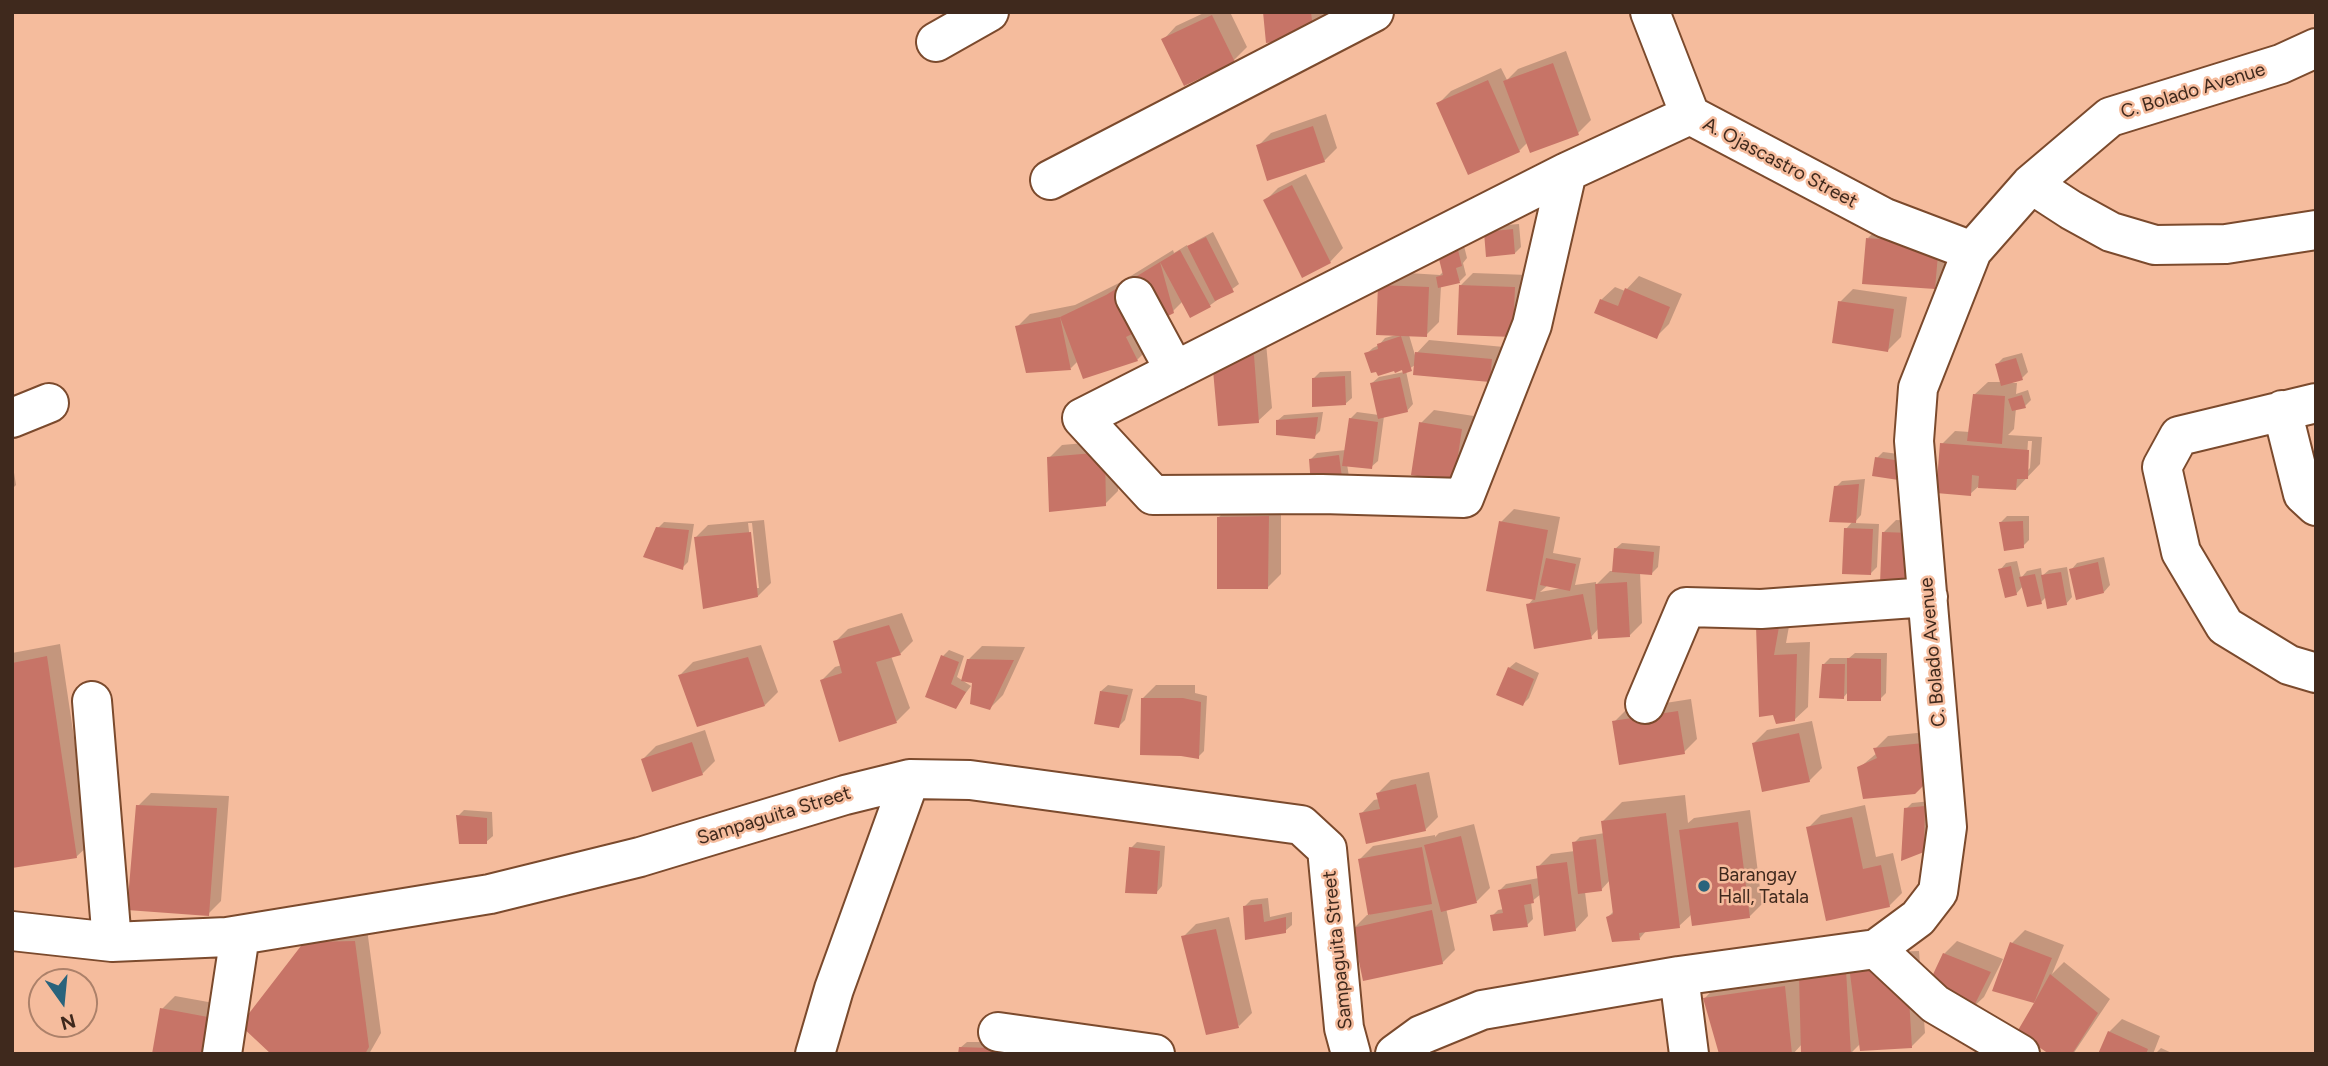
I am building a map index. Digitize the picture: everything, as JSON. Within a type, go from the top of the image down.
[{"type":"street","points":[[936,42],[989,12]]},
{"type":"street","name":"A. Ojascastro Street","points":[[1650,12],[1690,115],[1885,218],[1972,251]]},
{"type":"street","points":[[1050,180],[1371,13]]},
{"type":"street","name":"C. Bolado Avenue","points":[[1395,1054],[1422,1035],[1482,1010],[1679,976],[1876,949],[1918,918],[1938,892],[1947,827],[1914,441],[1918,388],[1972,251],[2031,184],[2110,117],[2281,64],[2316,48]]},
{"type":"street","points":[[1567,173],[1532,324],[1464,498],[1322,494],[1153,495],[1083,418],[1567,173],[1690,115]]},
{"type":"street","points":[[2031,184],[2111,232],[2155,245],[2226,244],[2316,230]]},
{"type":"street","points":[[1135,298],[1175,371]]},
{"type":"street","points":[[12,418],[49,403]]},
{"type":"street","points":[[2316,506],[2303,494],[2299,406],[2179,436],[2162,467],[2181,552],[2225,626],[2289,665],[2316,673]]},
{"type":"street","points":[[1645,704],[1686,607],[1761,609],[1928,597]]},
{"type":"street","points":[[92,701],[112,942]]},
{"type":"street","points":[[815,1054],[834,989],[910,779]]},
{"type":"street","name":"Sampaguita Street","points":[[12,931],[112,942],[240,935],[490,894],[640,857],[845,795],[910,779],[970,780],[1301,825],[1327,849],[1344,1028],[1351,1054]]},
{"type":"street","points":[[222,1054],[240,935]]},
{"type":"street","points":[[1876,949],[1936,1004],[2020,1054]]},
{"type":"street","points":[[1679,976],[1689,1054]]},
{"type":"street","points":[[998,1032],[1155,1054]]},
{"type":"building","points":[[1263,12],[1311,12],[1314,37],[1266,43]]},
{"type":"building","points":[[1212,15],[1235,62],[1184,86],[1161,39]]},
{"type":"building","points":[[1553,63],[1579,135],[1530,153],[1503,81]]},
{"type":"building","points":[[1488,80],[1520,152],[1468,175],[1436,103]]},
{"type":"building","points":[[1313,126],[1325,162],[1267,181],[1256,145]]},
{"type":"building","points":[[1292,185],[1331,263],[1302,278],[1263,200]]},
{"type":"building","points":[[1513,229],[1515,254],[1486,257],[1484,232]]},
{"type":"building","points":[[1471,231],[1473,241],[1457,246],[1462,266],[1456,268],[1460,283],[1438,288],[1436,277],[1443,275],[1436,247]]},
{"type":"building","points":[[1206,237],[1234,292],[1215,301],[1187,246]]},
{"type":"building","points":[[1866,238],[1939,243],[1935,289],[1862,284]]},
{"type":"building","points":[[1180,250],[1211,307],[1190,318],[1160,262]]},
{"type":"building","points":[[1160,262],[1174,313],[1126,337],[1138,361],[1083,379],[1060,317],[1106,295]]},
{"type":"building","points":[[1378,285],[1429,287],[1427,337],[1376,335]]},
{"type":"building","points":[[1459,285],[1515,287],[1513,337],[1457,335]]},
{"type":"building","points":[[1625,288],[1670,307],[1657,339],[1594,313],[1600,299],[1618,306]]},
{"type":"building","points":[[1838,301],[1894,309],[1888,352],[1832,343]]},
{"type":"building","points":[[1060,317],[1071,370],[1026,373],[1015,326]]},
{"type":"building","points":[[1401,336],[1412,371],[1403,374],[1402,370],[1395,373],[1394,371],[1378,376],[1376,372],[1371,373],[1364,353],[1378,349],[1377,344]]},
{"type":"building","points":[[1415,352],[1492,359],[1490,382],[1413,375]]},
{"type":"building","points":[[1254,355],[1259,423],[1218,426],[1212,359]]},
{"type":"building","points":[[2016,358],[2023,380],[2001,386],[1995,364]]},
{"type":"building","points":[[1345,376],[1346,405],[1312,407],[1312,378]]},
{"type":"building","points":[[1400,377],[1408,412],[1378,419],[1370,383]]},
{"type":"building","points":[[1973,394],[2005,396],[2002,444],[1967,441]]},
{"type":"building","points":[[2022,395],[2026,408],[2012,411],[2008,399]]},
{"type":"building","points":[[1318,417],[1315,439],[1276,435],[1276,420]]},
{"type":"building","points":[[1349,418],[1378,422],[1372,469],[1342,466]]},
{"type":"building","points":[[1419,422],[1462,429],[1454,482],[1411,475]]},
{"type":"building","points":[[1940,443],[2029,450],[2028,479],[2017,479],[2016,490],[1978,488],[1979,476],[1972,475],[1971,496],[1936,493]]},
{"type":"building","points":[[1105,452],[1106,506],[1049,512],[1047,457]]},
{"type":"building","points":[[1339,455],[1343,485],[1311,485],[1309,459]]},
{"type":"building","points":[[1875,457],[1908,462],[1905,481],[1872,476]]},
{"type":"building","points":[[1859,484],[1856,523],[1829,522],[1834,486]]},
{"type":"building","points":[[1269,516],[1268,589],[1217,589],[1217,517]]},
{"type":"building","points":[[1499,521],[1548,530],[1535,600],[1486,591]]},
{"type":"building","points":[[2023,521],[2024,548],[2004,551],[1999,522]]},
{"type":"building","points":[[656,527],[689,530],[683,570],[643,557]]},
{"type":"building","points":[[1844,528],[1873,529],[1871,575],[1842,574]]},
{"type":"building","points":[[751,532],[758,597],[703,609],[694,537]]},
{"type":"building","points":[[1882,532],[1913,533],[1911,585],[1880,584]]},
{"type":"building","points":[[1614,548],[1654,552],[1652,575],[1612,572]]},
{"type":"building","points":[[1546,558],[1576,564],[1570,591],[1540,585]]},
{"type":"building","points":[[2098,562],[2104,593],[2076,600],[2069,569]]},
{"type":"building","points":[[2011,566],[2017,595],[2005,598],[1998,569]]},
{"type":"building","points":[[2061,572],[2067,605],[2047,609],[2041,575]]},
{"type":"building","points":[[2035,574],[2042,604],[2027,607],[2019,577]]},
{"type":"building","points":[[1627,582],[1630,637],[1598,639],[1595,584]]},
{"type":"building","points":[[1583,594],[1592,639],[1534,649],[1526,604]]},
{"type":"building","points":[[889,625],[901,655],[876,662],[897,723],[839,742],[820,680],[842,673],[833,641]]},
{"type":"building","points":[[1756,626],[1779,627],[1774,655],[1797,654],[1795,721],[1776,724],[1773,715],[1759,717]]},
{"type":"building","points":[[941,655],[959,662],[951,684],[966,692],[956,709],[925,697]]},
{"type":"building","points":[[47,656],[77,858],[12,868],[12,663]]},
{"type":"building","points":[[748,657],[765,706],[697,727],[678,675]]},
{"type":"building","points":[[1847,658],[1881,659],[1881,701],[1847,701]]},
{"type":"building","points":[[967,659],[1014,660],[990,710],[970,704],[972,683],[961,681]]},
{"type":"building","points":[[1822,664],[1845,664],[1844,699],[1819,698]]},
{"type":"building","points":[[1508,667],[1534,679],[1523,706],[1496,695]]},
{"type":"building","points":[[1100,691],[1128,695],[1119,728],[1094,724]]},
{"type":"building","points":[[1141,698],[1183,698],[1201,702],[1199,759],[1140,755]]},
{"type":"building","points":[[1678,711],[1685,754],[1619,765],[1612,721]]},
{"type":"building","points":[[1799,733],[1810,782],[1762,792],[1752,743]]},
{"type":"building","points":[[692,742],[703,775],[652,792],[641,759]]},
{"type":"building","points":[[1924,743],[1930,779],[1915,794],[1863,799],[1857,767],[1877,758],[1873,748]]},
{"type":"building","points":[[1416,784],[1426,831],[1366,844],[1359,813],[1380,809],[1376,793]]},
{"type":"building","points":[[136,805],[217,808],[209,916],[127,910]]},
{"type":"building","points":[[1925,806],[1924,852],[1901,861],[1904,808]]},
{"type":"building","points":[[1666,813],[1680,928],[1639,933],[1640,940],[1612,942],[1606,917],[1613,914],[1601,821]]},
{"type":"building","points":[[456,815],[487,818],[487,844],[459,844]]},
{"type":"building","points":[[1852,817],[1863,869],[1881,865],[1890,907],[1826,921],[1806,827]]},
{"type":"building","points":[[1738,822],[1750,918],[1692,926],[1679,830]]},
{"type":"building","points":[[1461,836],[1477,903],[1441,912],[1424,845]]},
{"type":"building","points":[[1596,839],[1602,891],[1578,894],[1572,842]]},
{"type":"building","points":[[1129,847],[1160,851],[1157,894],[1125,893]]},
{"type":"building","points":[[1422,847],[1432,904],[1368,915],[1358,859]]},
{"type":"building","points":[[1567,862],[1576,931],[1544,936],[1536,866]]},
{"type":"building","points":[[1531,884],[1534,903],[1524,905],[1528,927],[1493,931],[1490,915],[1503,913],[1498,890]]},
{"type":"building","points":[[1262,904],[1264,922],[1286,917],[1286,933],[1245,940],[1243,906]]},
{"type":"building","points":[[1432,910],[1443,964],[1363,981],[1352,928]]},
{"type":"building","points":[[1216,929],[1239,1028],[1206,1035],[1181,936]]},
{"type":"building","points":[[355,941],[369,1047],[365,1054],[271,1054],[240,1025],[304,942]]},
{"type":"building","points":[[2010,942],[2052,958],[2034,1003],[1992,991]]},
{"type":"building","points":[[1943,953],[1991,972],[1971,1012],[1921,1000]]},
{"type":"building","points":[[1907,964],[1912,1048],[1860,1051],[1849,966]]},
{"type":"building","points":[[1846,970],[1851,1054],[1801,1054],[1799,977]]},
{"type":"building","points":[[2050,974],[2098,1013],[2072,1054],[2049,1054],[2017,1032]]},
{"type":"building","points":[[1785,986],[1792,1054],[1719,1054],[1703,998]]},
{"type":"building","points":[[160,1008],[224,1020],[217,1054],[152,1054]]},
{"type":"building","points":[[2108,1031],[2148,1049],[2146,1054],[2098,1054]]},
{"type":"building","points":[[959,1047],[991,1048],[992,1054],[958,1054]]},
{"type":"place","name":"Barangay Hall, Tatala","points":[[1704,886]]}]
